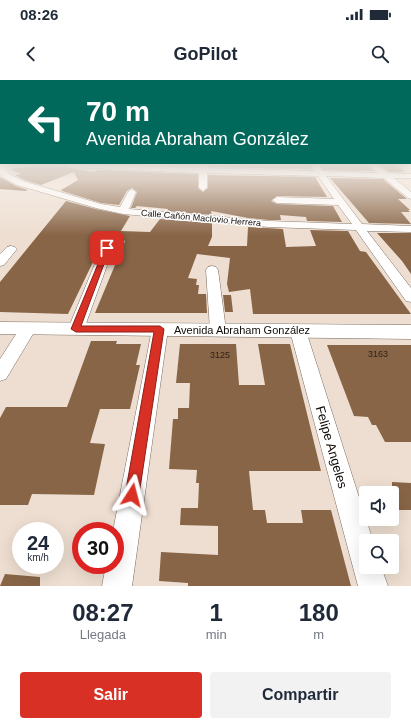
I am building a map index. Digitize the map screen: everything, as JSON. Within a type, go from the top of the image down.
[{"type":"main road","name":"Avenida Abraham González","points":[[0,328],[411,332]]},
{"type":"street","name":"Calle Cañón Maclovio Herrera","points":[[36,188],[99,206],[123,211],[269,224],[411,229]]},
{"type":"street","points":[[330,188],[411,298]]},
{"type":"street","points":[[401,188],[411,196]]},
{"type":"street","points":[[123,211],[132,192]]},
{"type":"street","points":[[277,200],[341,202]]},
{"type":"street","points":[[76,329],[107,248]]},
{"type":"street","points":[[0,262],[11,249]]},
{"type":"street","points":[[212,270],[218,330]]},
{"type":"street","points":[[0,374],[28,329]]},
{"type":"street","points":[[118,586],[160,329]]},
{"type":"street","name":"Felipe Angeles","points":[[298,330],[359,540]]},
{"type":"street","points":[[369,574],[372,586]]},
{"type":"building","points":[[0,188],[21,188],[28,190],[25,191],[0,189]]},
{"type":"building","points":[[65,188],[198,188],[203,192],[208,188],[321,188],[327,197],[277,196],[271,201],[277,204],[333,206],[342,222],[307,221],[306,217],[280,215],[281,220],[269,220],[248,218],[211,211],[212,215],[167,211],[168,209],[137,206],[135,208],[131,208],[137,192],[132,188],[127,191],[119,205],[101,203],[61,190]]},
{"type":"building","points":[[338,188],[393,188],[407,199],[398,199],[410,210],[408,210],[410,212],[401,212],[411,224],[369,223]]},
{"type":"building","points":[[66,201],[130,216],[121,231],[150,232],[160,219],[212,223],[212,237],[208,246],[247,246],[248,227],[283,229],[286,247],[316,246],[310,230],[348,231],[360,251],[366,252],[411,314],[253,314],[250,289],[229,292],[227,284],[230,258],[197,254],[188,278],[197,279],[196,285],[199,285],[198,294],[206,294],[207,313],[95,313],[125,241],[107,233],[68,314],[0,312],[0,282]]},
{"type":"building","points":[[377,233],[411,233],[411,274],[402,261]]},
{"type":"building","points":[[223,295],[231,295],[233,312],[225,312]]},
{"type":"building","points":[[91,341],[117,341],[116,344],[141,344],[136,365],[140,365],[130,409],[100,409],[90,443],[105,444],[94,495],[32,494],[28,505],[0,505],[0,418],[6,407],[67,407]]},
{"type":"building","points":[[180,344],[236,344],[239,385],[265,385],[258,344],[290,344],[321,471],[249,471],[253,510],[265,510],[267,523],[303,523],[301,510],[331,510],[351,586],[188,586],[188,583],[159,581],[161,552],[218,555],[218,526],[180,525],[181,508],[198,508],[199,483],[196,483],[197,470],[169,469],[173,419],[178,419],[178,408],[189,408],[190,383],[176,383]]},
{"type":"building","points":[[327,345],[411,345],[411,442],[385,442],[376,425],[372,425],[368,417],[354,416]]},
{"type":"building","points":[[392,482],[411,483],[411,510],[399,510],[399,486],[392,486]]},
{"type":"building","points":[[5,574],[40,577],[40,586],[0,586]]},
{"type":"route","points":[[107,248],[76,329],[160,329],[132,495]]}]
